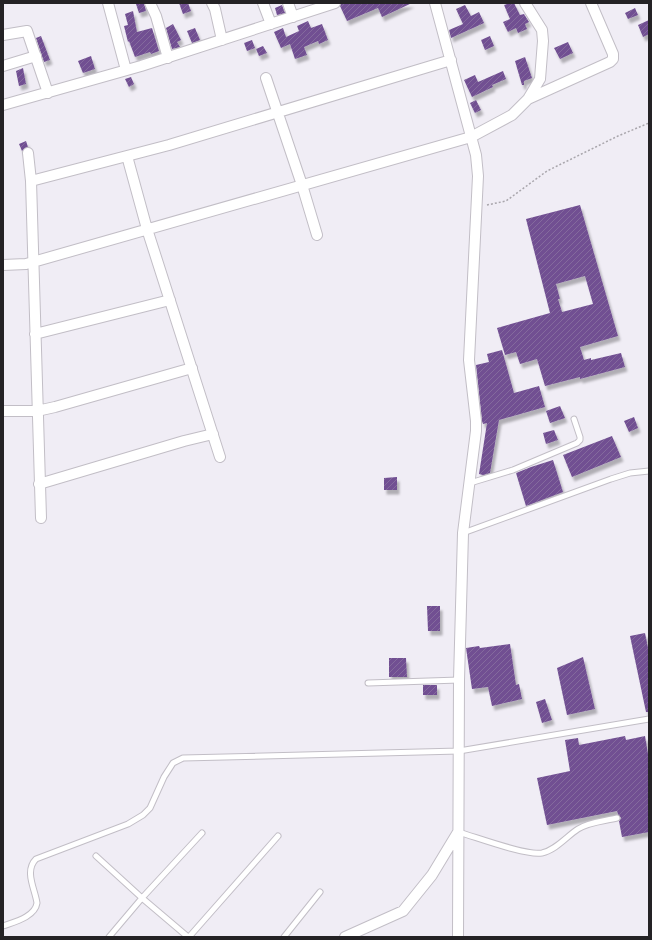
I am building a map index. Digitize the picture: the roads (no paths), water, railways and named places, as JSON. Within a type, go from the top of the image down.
[{"type":"street","points":[[108,3],[126,70]]},
{"type":"street","points":[[150,3],[156,16],[168,58]]},
{"type":"street","points":[[212,3],[215,9],[222,40]]},
{"type":"street","points":[[263,3],[271,24]]},
{"type":"street","points":[[288,3],[293,16]]},
{"type":"street","points":[[3,105],[168,58],[335,3]]},
{"type":"street","points":[[436,3],[476,155],[478,176],[468,360],[476,421],[475,443],[463,533],[459,680],[458,937]]},
{"type":"street","points":[[3,265],[26,264],[471,137],[512,115],[528,99],[540,79],[543,41],[542,30],[525,3]]},
{"type":"street","points":[[528,99],[614,59],[592,3]]},
{"type":"street","points":[[3,35],[27,32],[48,93]]},
{"type":"street","points":[[3,66],[36,56]]},
{"type":"street","points":[[31,181],[127,156],[451,60]]},
{"type":"street","points":[[266,78],[318,236]]},
{"type":"street","points":[[28,153],[31,181],[40,518]]},
{"type":"street","points":[[127,156],[147,229],[220,457]]},
{"type":"street","points":[[35,334],[170,300]]},
{"type":"street","points":[[3,411],[37,410],[55,407],[192,368]]},
{"type":"street","points":[[40,484],[184,441],[213,434]]},
{"type":"street","points":[[345,937],[404,911],[432,875],[458,832]]},
{"type":"lane","points":[[470,483],[513,470],[577,443],[580,440],[580,437],[574,419]]},
{"type":"lane","points":[[463,533],[611,479],[630,473],[649,471]]},
{"type":"lane","points":[[368,683],[459,680]]},
{"type":"lane","points":[[3,926],[22,919],[37,907],[30,875],[30,868],[36,859],[136,820],[150,808],[164,777],[173,763],[183,758],[459,751],[649,719]]},
{"type":"lane","points":[[458,832],[523,852],[542,853],[550,850],[579,828],[617,818]]},
{"type":"lane","points":[[109,937],[142,898],[202,833]]},
{"type":"lane","points":[[96,856],[188,937],[278,836]]},
{"type":"lane","points":[[284,937],[320,892]]}]
